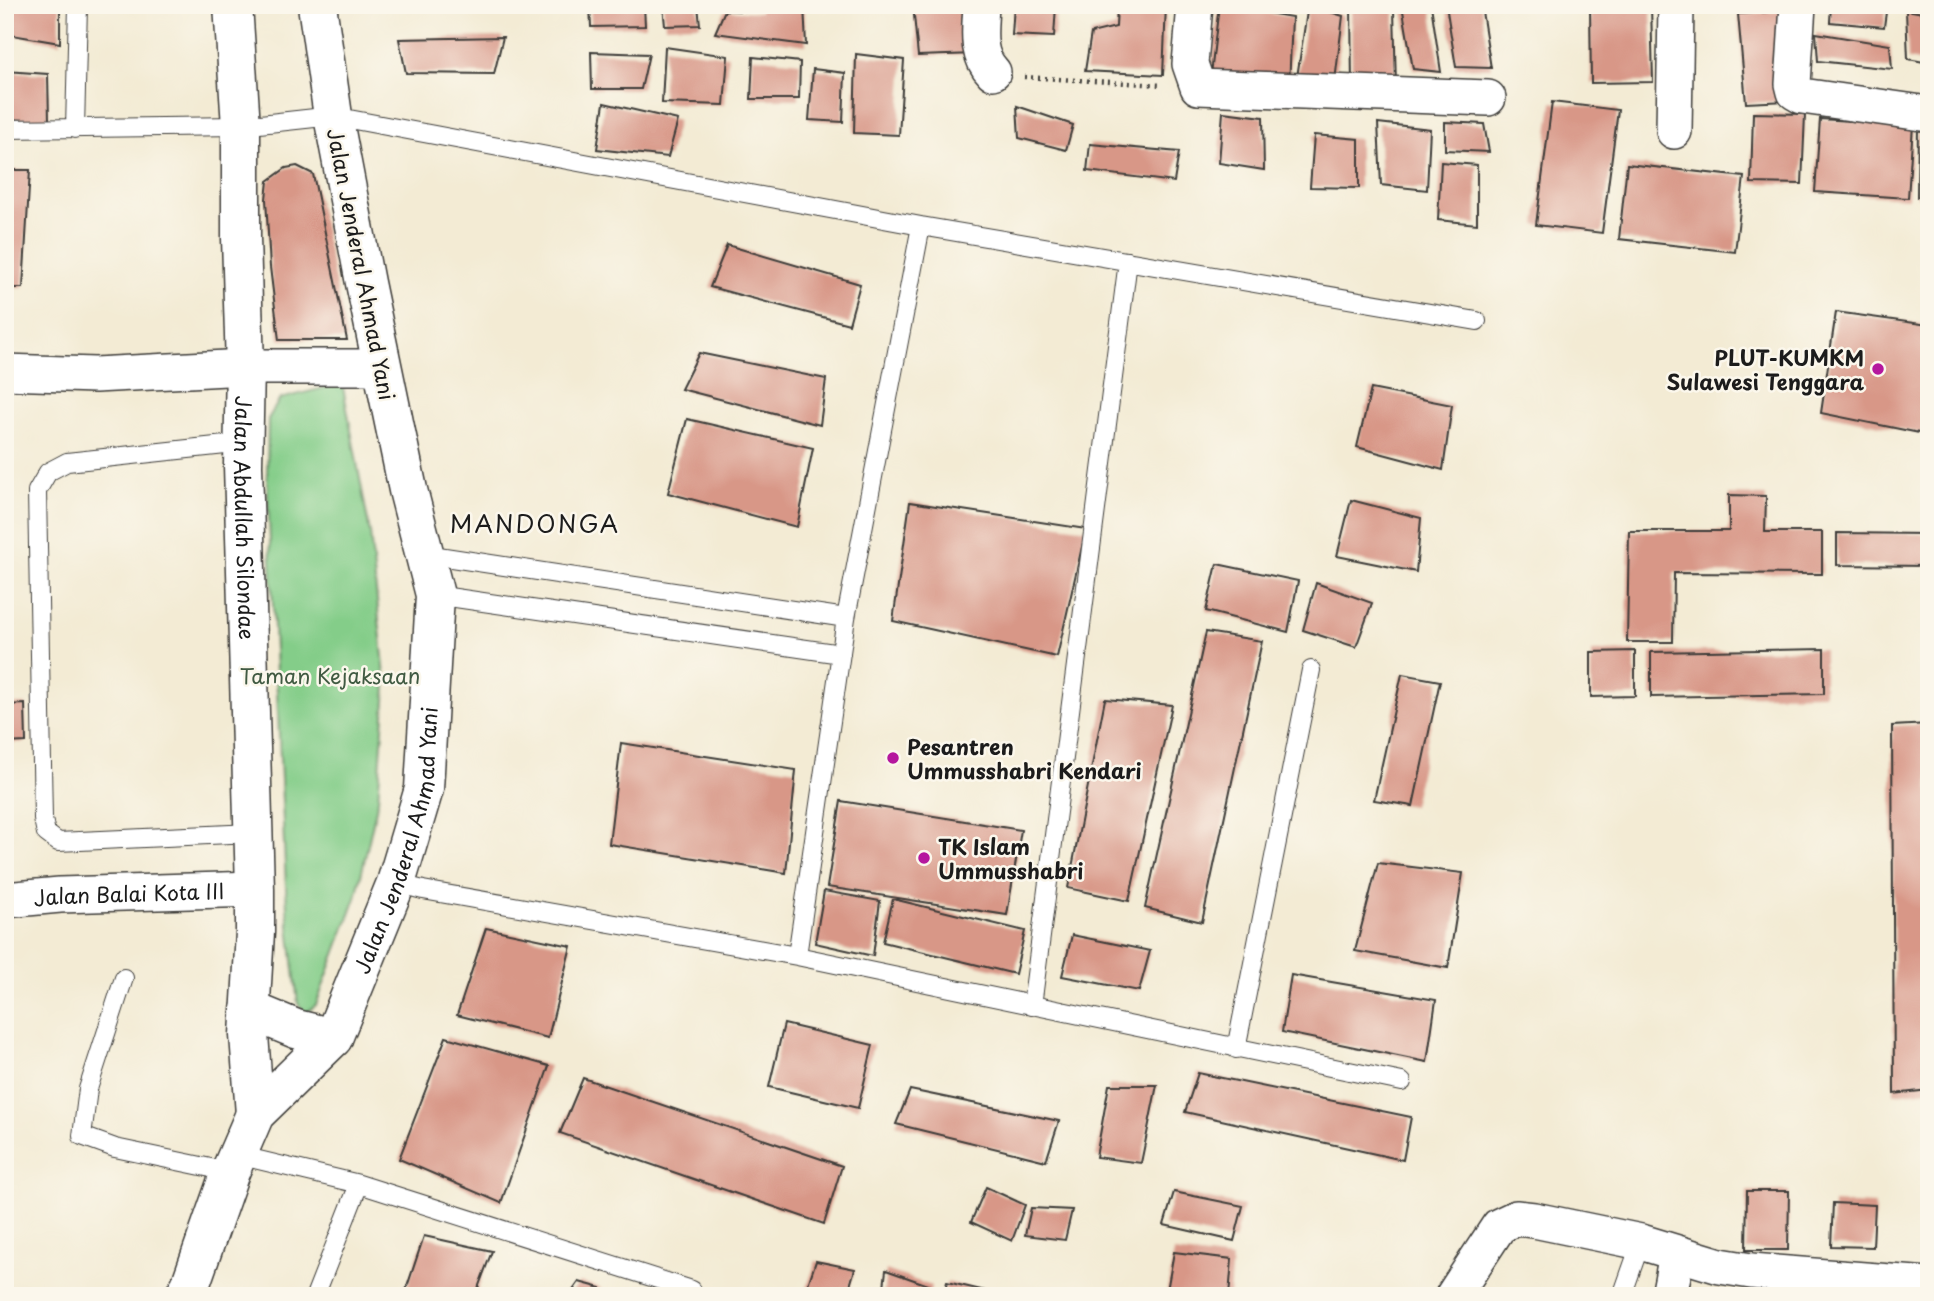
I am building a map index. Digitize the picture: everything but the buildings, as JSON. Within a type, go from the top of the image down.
[{"type":"highway","name":"Jalan Abdullah Silondae","points":[[233,5],[241,126],[244,443],[255,889],[249,1035],[255,1114]]},
{"type":"highway","name":"Jalan Jenderal Ahmad Yani","points":[[184,1296],[255,1114],[333,1038],[396,883],[424,789],[435,595],[408,490],[333,117],[317,5]]},
{"type":"highway","points":[[250,1010],[296,1029],[333,1038]]},
{"type":"street","points":[[981,5],[982,55],[993,72]]},
{"type":"street","points":[[1195,5],[1190,64],[1198,87],[1489,97]]},
{"type":"street","points":[[1674,131],[1676,5]]},
{"type":"street","points":[[1798,5],[1793,84],[1795,92],[1824,101],[1929,114]]},
{"type":"street","points":[[5,372],[95,375],[245,367],[383,367]]},
{"type":"street","name":"Jalan Balai Kota III","points":[[5,900],[60,895],[255,889]]},
{"type":"street","points":[[1453,1296],[1499,1226],[1516,1218],[1641,1242],[1720,1266],[1751,1271],[1929,1284]]},
{"type":"street","points":[[1669,1296],[1677,1254]]},
{"type":"lane","points":[[75,129],[78,5]]},
{"type":"lane","points":[[5,129],[241,126],[333,117],[921,226],[1477,321]]},
{"type":"lane","points":[[797,956],[846,618],[921,226]]},
{"type":"lane","points":[[1032,1006],[1128,261]]},
{"type":"lane","points":[[244,443],[67,463],[48,472],[37,491],[43,819],[47,833],[58,842],[252,832]]},
{"type":"lane","points":[[425,554],[846,618]]},
{"type":"lane","points":[[435,595],[841,653]]},
{"type":"lane","points":[[1236,1049],[1311,670]]},
{"type":"lane","points":[[396,883],[797,956],[1402,1082]]},
{"type":"lane","points":[[124,978],[88,1090],[82,1136],[115,1148],[234,1163],[359,1184],[692,1290]]},
{"type":"lane","points":[[314,1296],[359,1184]]},
{"type":"lane","points":[[1622,1296],[1641,1242]]},
{"type":"path","points":[[993,72],[1016,76],[1198,87]]},
{"type":"green space","name":"Taman Kejaksaan","points":[[339,384],[343,387],[370,533],[386,686],[378,800],[356,898],[316,1005],[306,1013],[298,1004],[287,909],[267,477],[268,419],[280,399]]},
{"type":"place","name":"PLUT-KUMKM Sulawesi Tenggara","points":[[1878,369]]},
{"type":"place","name":"Pesantren Ummusshabri Kendari","points":[[893,758]]},
{"type":"place","name":"TK Islam Ummusshabri","points":[[924,858]]},
{"type":"district","name":"MANDONGA","points":[[535,523]]}]
